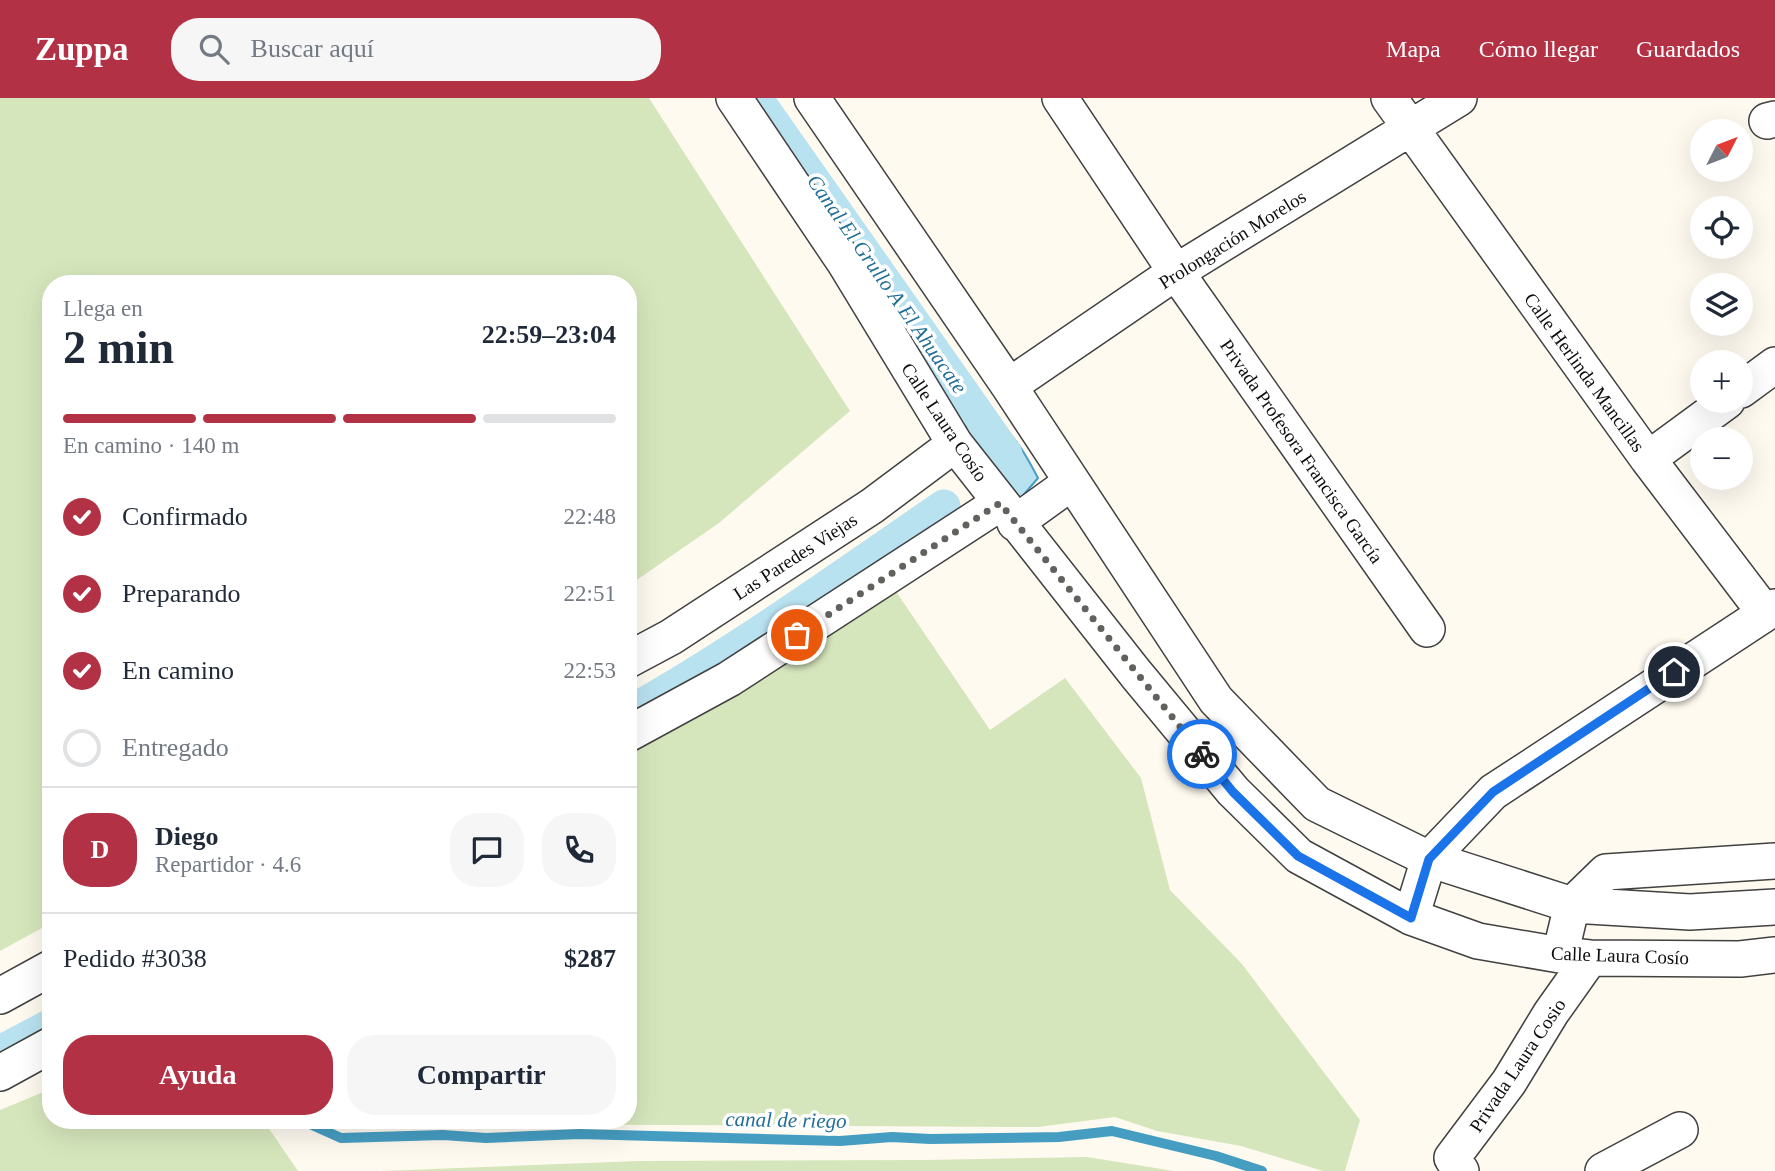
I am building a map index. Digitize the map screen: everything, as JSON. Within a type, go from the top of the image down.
[{"type":"street","name":"Calle Laura Cosío","points":[[734,98],[845,263],[955,444],[1233,792],[1298,856],[1411,918],[1478,941],[1575,956],[1740,959],[1775,955]]},
{"type":"street","points":[[812,98],[1009,386],[1216,701],[1317,804],[1429,859],[1572,905],[1690,912],[1775,907]]},
{"type":"street","name":"Privada Profesora Francisca García","points":[[1060,98],[1176,272],[1427,629]]},
{"type":"street","name":"Calle Herlinda Mancillas","points":[[1389,98],[1648,460],[1770,610]]},
{"type":"street","name":"Prolongación Morelos","points":[[1009,386],[1176,272],[1459,98]]},
{"type":"street","points":[[1753,381],[1775,365]]},
{"type":"street","points":[[1648,460],[1711,413]]},
{"type":"street","name":"Las Paredes Viejas","points":[[637,655],[671,637],[860,513],[955,444]]},
{"type":"street","points":[[637,728],[729,679],[1008,513],[1072,482]]},
{"type":"street","points":[[1411,918],[1429,859],[1493,792],[1770,610]]},
{"type":"street","points":[[1298,856],[1317,804]]},
{"type":"street","points":[[1575,956],[1572,905],[1606,872],[1775,861]]},
{"type":"street","name":"Privada Laura Cosio","points":[[1461,1171],[1452,1158],[1509,1082],[1551,1013],[1575,956]]},
{"type":"street","points":[[0,996],[42,973]]},
{"type":"street","points":[[0,1073],[42,1050]]},
{"type":"street","points":[[1603,1171],[1681,1130]]},
{"type":"green space","points":[[0,98],[649,98],[850,411],[719,523],[637,580],[637,275],[42,275],[42,928],[0,951]]},
{"type":"green space","points":[[895,590],[990,730],[1065,678],[1141,778],[1170,890],[1242,964],[1360,1120],[1345,1171],[1323,1171],[1241,1146],[1157,1131],[1115,1117],[1038,1127],[637,1125],[637,747],[715,705]]},
{"type":"green space","points":[[42,1093],[42,1129],[269,1129],[298,1171],[0,1171],[0,1110]]},
{"type":"green space","points":[[1087,1157],[1174,1171],[381,1171],[639,1161]]},
{"type":"water","points":[[986,413],[1016,442],[1038,478],[1020,499],[968,445],[966,424]]},
{"type":"waterway","name":"Canal El Grullo A El Ahuacate","points":[[756,98],[1006,454]]},
{"type":"waterway","points":[[637,708],[749,639],[944,506]]},
{"type":"waterway","points":[[0,1052],[42,1030]]},
{"type":"waterway","name":"canal de riego","points":[[321,1129],[341,1138],[443,1135],[486,1138],[579,1134],[840,1141],[892,1137],[1059,1137],[1112,1131],[1216,1156],[1262,1171]]},
{"type":"way so far","points":[[797,635],[1000,503],[1202,754]]},
{"type":"route","points":[[1202,754],[1233,792],[1298,856],[1411,918],[1429,859],[1493,792],[1674,672]]}]
